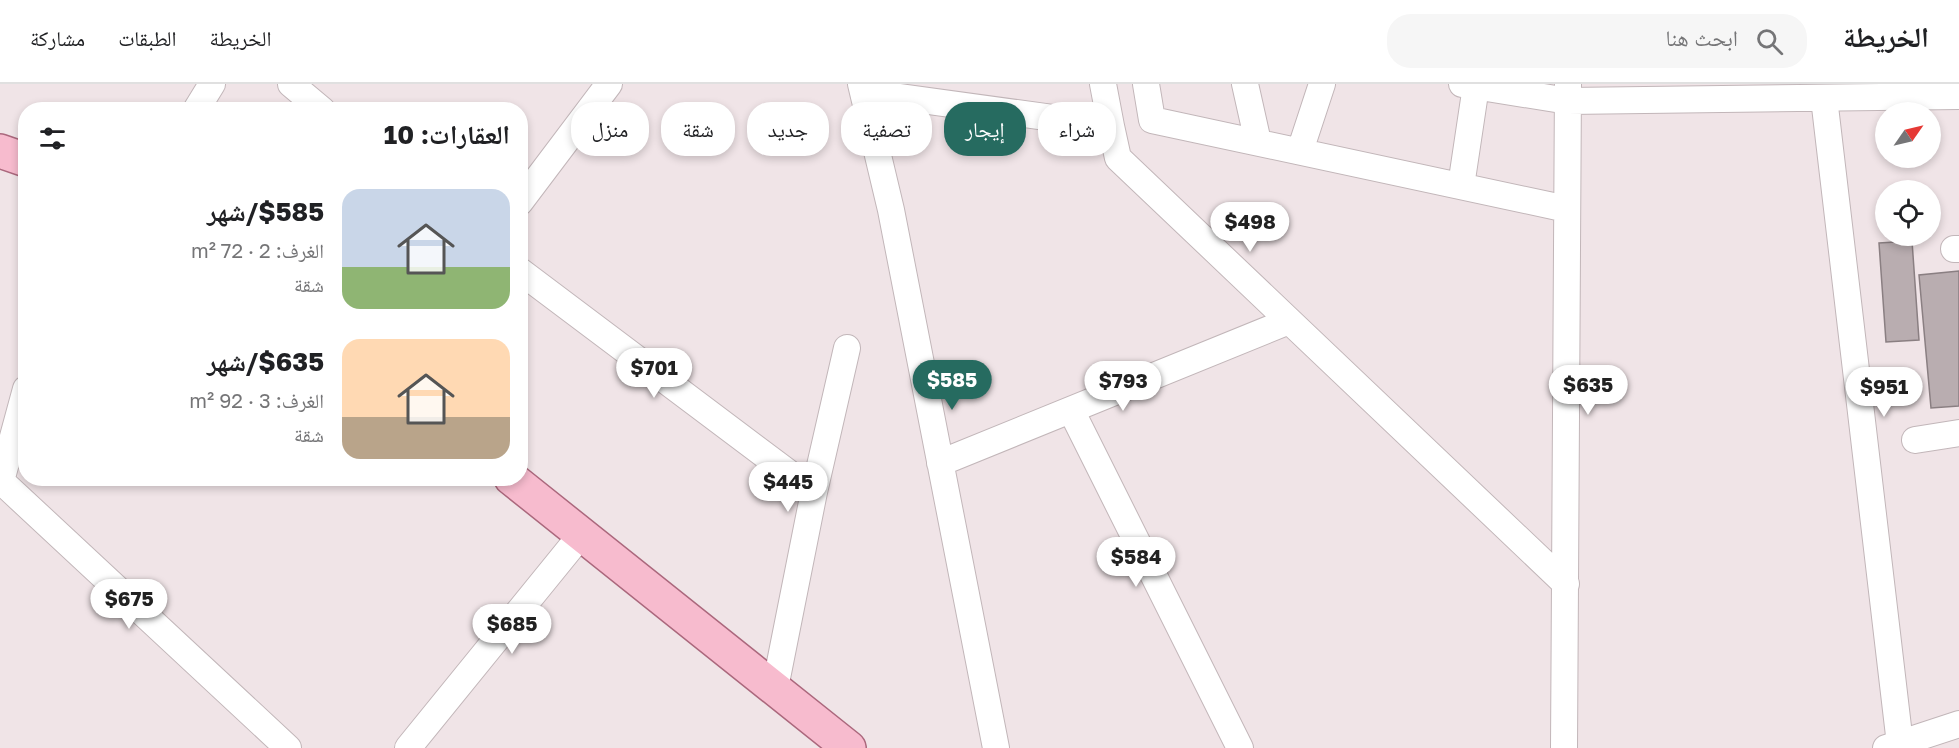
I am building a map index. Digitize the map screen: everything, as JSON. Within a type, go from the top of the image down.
[{"type":"main road","points":[[0,150],[18,157]]},
{"type":"main road","points":[[521,486],[849,748]]},
{"type":"street","points":[[201,102],[212,84]]},
{"type":"street","points":[[291,84],[312,102]]},
{"type":"street","points":[[528,191],[609,84]]},
{"type":"street","points":[[1103,84],[1106,102]]},
{"type":"street","points":[[1146,84],[1152,120],[1568,208]]},
{"type":"street","points":[[1245,84],[1258,142]]},
{"type":"street","points":[[1300,151],[1322,84]]},
{"type":"street","points":[[1461,186],[1469,85],[1568,92],[1824,98],[1918,90],[1959,96]]},
{"type":"street","points":[[996,748],[891,210],[862,88],[1038,115]]},
{"type":"street","points":[[1564,748],[1568,92]]},
{"type":"street","points":[[1824,98],[1893,746],[1959,724]]},
{"type":"street","points":[[1116,149],[1118,158],[1566,584]]},
{"type":"street","points":[[528,277],[814,492]]},
{"type":"street","points":[[940,463],[1289,321]]},
{"type":"street","points":[[776,688],[814,492],[847,348]]},
{"type":"street","points":[[1071,410],[1240,748]]},
{"type":"street","points":[[18,418],[1,480],[288,748]]},
{"type":"street","points":[[1915,440],[1959,433]]},
{"type":"street","points":[[408,748],[581,535]]},
{"type":"building","points":[[1879,246],[1912,246],[1919,340],[1886,342]]},
{"type":"building","points":[[1959,271],[1959,406],[1931,408],[1919,275]]}]
